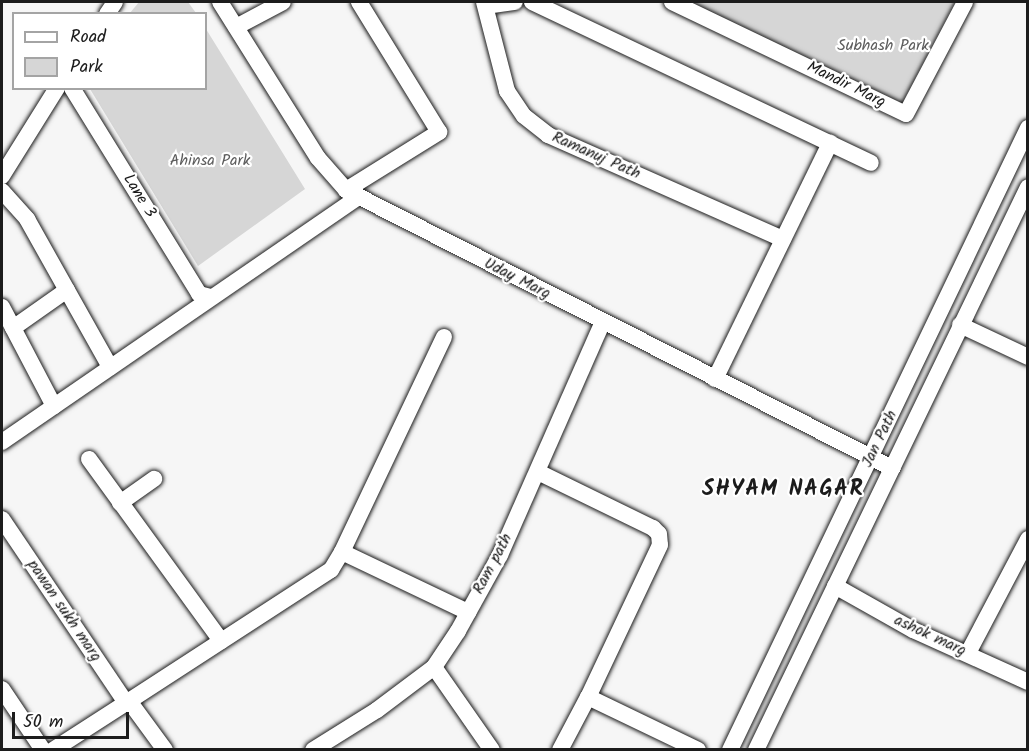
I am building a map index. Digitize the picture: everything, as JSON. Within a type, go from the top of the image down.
[{"type":"street","name":"Uday Marg","points":[[220,2],[318,158],[352,194],[892,468]]},
{"type":"street","points":[[236,27],[282,2]]},
{"type":"street","points":[[2,442],[211,297],[439,132],[358,2]]},
{"type":"street","points":[[485,4],[515,2]]},
{"type":"street","points":[[532,2],[871,163]]},
{"type":"street","name":"Mandir Marg","points":[[672,2],[906,114],[965,2]]},
{"type":"street","name":"Ramanuj Path","points":[[485,4],[507,91],[524,116],[548,135],[783,239]]},
{"type":"street","points":[[2,177],[56,90]]},
{"type":"street","name":"Lane 3","points":[[73,90],[199,294],[211,297]]},
{"type":"street","name":"Jan Path","points":[[730,750],[1028,128]]},
{"type":"street","points":[[715,378],[830,144]]},
{"type":"street","name":"Jan Path","points":[[756,750],[1028,187]]},
{"type":"street","points":[[2,191],[27,219],[110,367]]},
{"type":"street","points":[[13,328],[67,290]]},
{"type":"street","points":[[2,307],[54,406]]},
{"type":"street","name":"Ram path","points":[[313,750],[377,710],[434,667],[468,612],[538,472],[603,322]]},
{"type":"street","points":[[960,325],[1028,357]]},
{"type":"street","points":[[53,750],[331,570],[342,552],[444,337]]},
{"type":"street","points":[[89,459],[221,641]]},
{"type":"street","points":[[538,472],[659,534],[660,545],[588,697],[560,750]]},
{"type":"street","points":[[120,503],[154,479]]},
{"type":"street","name":"pawan sukh marg","points":[[2,519],[128,702],[165,750]]},
{"type":"street","points":[[968,653],[1028,539]]},
{"type":"street","points":[[342,552],[468,612]]},
{"type":"street","name":"ashok marg","points":[[835,586],[914,630],[1028,682]]},
{"type":"street","points":[[434,667],[492,750]]},
{"type":"street","points":[[2,689],[42,750]]},
{"type":"street","points":[[588,697],[698,750]]},
{"type":"green space","points":[[139,2],[188,2],[195,12],[131,12]]},
{"type":"green space","name":"Subhash Park","points":[[674,2],[955,2],[902,103]]},
{"type":"green space","name":"Ahinsa Park","points":[[207,31],[305,189],[198,266],[91,90],[207,90]]},
{"type":"district","name":"SHYAM NAGAR","points":[[783,490]]}]
